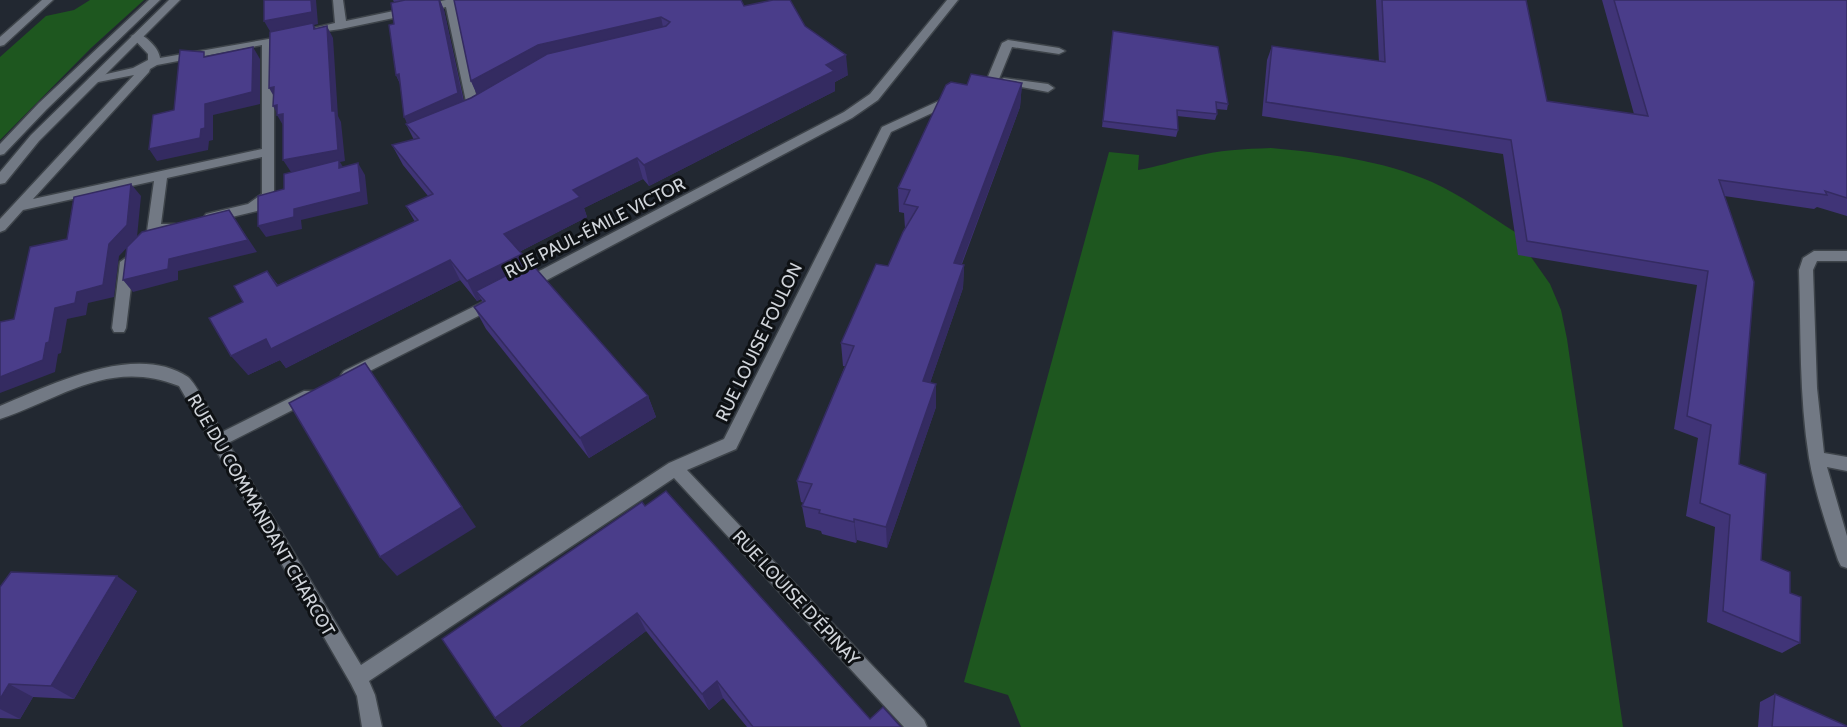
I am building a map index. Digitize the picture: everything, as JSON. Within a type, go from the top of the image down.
[{"type":"street","points":[[0,43],[48,0]]},
{"type":"street","points":[[0,151],[43,106],[154,0]]},
{"type":"street","points":[[0,180],[35,138],[136,36],[176,0]]},
{"type":"street","points":[[338,0],[341,26]]},
{"type":"street","name":"RUE PAUL-ÉMILE VICTOR","points":[[339,380],[512,292],[848,115],[874,97],[953,0]]},
{"type":"street","points":[[93,80],[136,72],[154,62],[451,2],[479,110],[454,122]]},
{"type":"street","points":[[136,36],[153,53],[154,62]]},
{"type":"street","points":[[119,328],[128,256],[144,240],[192,222],[252,208],[268,196],[274,183],[268,152],[268,40]]},
{"type":"street","points":[[1048,88],[982,84],[1008,43],[1059,51]]},
{"type":"street","points":[[0,226],[139,75],[154,62]]},
{"type":"street","name":"RUE LOUISE FOULON","points":[[358,678],[675,468],[729,444],[886,130],[982,84]]},
{"type":"street","points":[[18,207],[268,152]]},
{"type":"street","points":[[144,240],[161,175]]},
{"type":"street","points":[[1847,256],[1814,256],[1808,261],[1806,270],[1812,420],[1817,458],[1828,505],[1847,560]]},
{"type":"street","name":"RUE DU COMMANDANT CHARCOT","points":[[0,413],[88,378],[131,369],[151,369],[184,382],[358,678],[366,695],[372,727]]},
{"type":"street","points":[[218,441],[319,390]]},
{"type":"street","points":[[1817,458],[1847,464]]},
{"type":"street","name":"RUE LOUISE D'ÉPINAY","points":[[675,468],[917,727]]},
{"type":"green space","points":[[90,0],[144,0],[91,48],[0,140],[0,57],[46,16],[74,10]]},
{"type":"green space","points":[[1271,148],[1332,155],[1373,163],[1413,174],[1443,187],[1515,232],[1518,251],[1531,257],[1550,284],[1561,310],[1567,339],[1623,727],[1021,727],[1008,695],[964,682],[1109,152],[1139,155],[1138,170],[1212,153]]},
{"type":"building","points":[[264,0],[311,0],[312,12],[264,21]]},
{"type":"building","points":[[405,0],[439,0],[458,93],[404,117],[399,74],[396,75],[389,25],[394,24],[391,3]]},
{"type":"building","points":[[454,0],[741,0],[744,6],[773,0],[790,0],[805,26],[846,55],[826,65],[834,71],[644,165],[637,158],[573,190],[580,197],[504,234],[522,254],[467,281],[450,260],[271,349],[266,339],[231,356],[209,318],[243,302],[234,286],[267,271],[277,286],[418,220],[406,206],[433,194],[392,145],[419,138],[406,124],[471,98],[547,54],[666,26],[670,22],[661,17],[538,45],[471,81]]},
{"type":"building","points":[[1382,0],[1526,0],[1547,101],[1648,116],[1614,0],[1847,0],[1847,198],[1825,191],[1827,195],[1719,180],[1754,282],[1739,464],[1766,474],[1761,560],[1790,572],[1790,593],[1801,597],[1800,643],[1723,611],[1730,515],[1700,503],[1711,425],[1687,416],[1708,271],[1527,241],[1511,140],[1266,102],[1272,46],[1385,62]]},
{"type":"building","points":[[313,23],[314,29],[327,26],[332,111],[335,111],[338,150],[283,160],[283,114],[277,115],[277,105],[273,106],[274,87],[269,88],[270,32]]},
{"type":"building","points":[[1113,31],[1218,47],[1228,104],[1216,102],[1217,114],[1177,110],[1178,130],[1103,121]]},
{"type":"building","points":[[253,47],[252,92],[205,104],[205,128],[201,129],[200,138],[149,149],[153,115],[174,110],[180,50],[204,52],[204,57]]},
{"type":"building","points":[[971,74],[1022,83],[954,263],[964,265],[923,381],[936,384],[886,527],[819,513],[820,510],[802,506],[812,484],[797,481],[854,346],[841,343],[876,264],[888,266],[903,232],[918,207],[904,204],[910,190],[898,188],[946,85],[951,82],[967,85]]},
{"type":"building","points":[[339,160],[339,168],[358,163],[361,192],[294,209],[294,217],[258,226],[258,196],[284,189],[284,174]]},
{"type":"building","points":[[131,184],[127,225],[109,244],[103,285],[77,292],[75,303],[55,308],[43,360],[0,377],[0,322],[14,319],[30,247],[67,239],[74,197]]},
{"type":"building","points":[[229,210],[248,240],[169,259],[168,269],[123,280],[127,247],[142,232]]},
{"type":"building","points":[[531,263],[648,396],[580,438],[474,307],[485,301],[476,291]]},
{"type":"building","points":[[365,363],[462,507],[380,557],[289,403]]},
{"type":"building","points":[[666,491],[870,719],[883,707],[901,727],[753,727],[717,681],[702,694],[637,613],[495,718],[442,639],[642,502],[645,506]]},
{"type":"building","points":[[11,572],[117,576],[51,686],[9,684],[0,699],[0,587]]},
{"type":"building","points":[[1775,694],[1847,726],[1847,727],[1772,727]]}]
